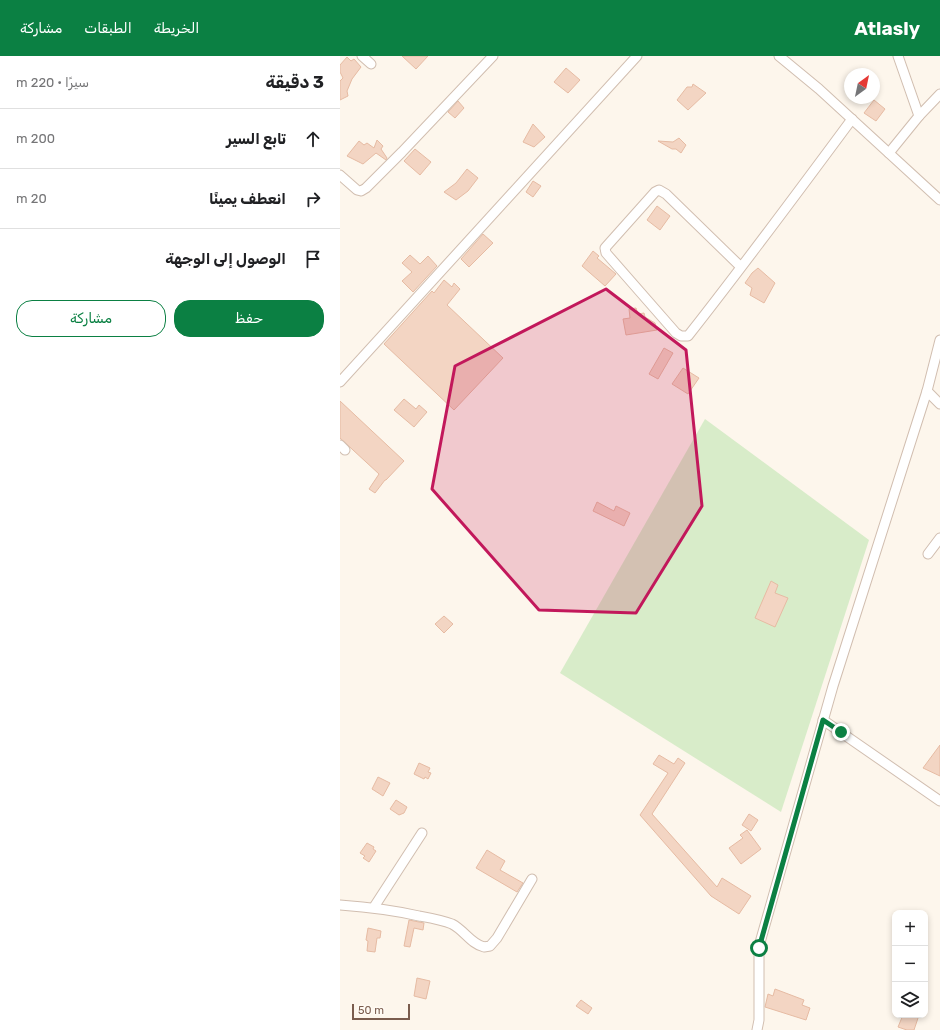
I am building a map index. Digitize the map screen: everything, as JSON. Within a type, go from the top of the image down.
[{"type":"street","points":[[362,56],[371,64]]},
{"type":"street","points":[[340,175],[357,190],[362,191],[366,188],[493,56]]},
{"type":"street","points":[[340,382],[636,56]]},
{"type":"street","points":[[779,56],[940,200]]},
{"type":"street","points":[[898,56],[919,116]]},
{"type":"street","points":[[889,153],[919,116],[940,94]]},
{"type":"street","points":[[741,267],[666,194],[659,190],[655,192],[605,248],[606,253],[676,333],[681,336],[688,336],[741,267],[852,120]]},
{"type":"street","points":[[757,1030],[759,1013],[759,948],[823,720],[927,390],[940,340]]},
{"type":"street","points":[[927,390],[940,404]]},
{"type":"street","points":[[928,554],[940,538]]},
{"type":"street","points":[[823,720],[940,801]]},
{"type":"street","points":[[374,907],[422,833]]},
{"type":"street","points":[[340,905],[374,907],[426,917],[450,924],[455,926],[471,940],[484,947],[490,946],[498,938],[532,879]]},
{"type":"highlighted area","points":[[606,289],[686,350],[702,506],[636,613],[539,610],[432,489],[455,366]]},
{"type":"green space","points":[[705,419],[869,540],[781,812],[560,673]]},
{"type":"building","points":[[402,56],[428,56],[416,69]]},
{"type":"building","points":[[347,57],[351,61],[354,59],[361,67],[352,79],[347,91],[348,96],[340,100],[340,81],[343,78],[340,72],[340,65]]},
{"type":"building","points":[[566,68],[580,80],[568,93],[554,82]]},
{"type":"building","points":[[693,84],[706,93],[688,110],[677,100],[687,87],[692,87]]},
{"type":"building","points":[[458,101],[464,108],[455,118],[448,112]]},
{"type":"building","points":[[871,104],[879,104],[885,109],[876,121],[864,113]]},
{"type":"building","points":[[533,124],[545,137],[534,147],[523,142]]},
{"type":"building","points":[[679,138],[686,145],[681,153],[676,149],[672,149],[658,141],[673,142]]},
{"type":"building","points":[[377,140],[383,146],[381,149],[387,158],[386,160],[376,153],[363,164],[347,156],[359,141],[364,145],[367,143],[374,148]]},
{"type":"building","points":[[415,149],[431,162],[420,175],[404,161]]},
{"type":"building","points":[[467,169],[478,178],[468,191],[456,200],[444,192],[456,183]]},
{"type":"building","points":[[533,181],[541,186],[533,197],[526,192]]},
{"type":"building","points":[[657,206],[670,216],[660,230],[647,220]]},
{"type":"building","points":[[483,234],[493,243],[469,267],[461,259]]},
{"type":"building","points":[[593,251],[599,256],[597,258],[616,274],[605,286],[582,266]]},
{"type":"building","points":[[410,255],[420,264],[428,256],[437,266],[413,292],[402,281],[412,272],[402,263]]},
{"type":"building","points":[[758,268],[775,283],[764,303],[750,295],[752,288],[745,283],[752,273]]},
{"type":"building","points":[[444,280],[452,287],[454,283],[460,289],[447,305],[503,358],[454,410],[384,344],[432,291],[434,293]]},
{"type":"building","points":[[636,308],[638,314],[644,313],[645,317],[655,323],[657,330],[626,335],[623,319],[630,318],[629,309]]},
{"type":"building","points":[[664,348],[673,353],[658,379],[649,374]]},
{"type":"building","points":[[683,368],[699,378],[688,394],[672,384]]},
{"type":"building","points":[[404,399],[416,409],[419,405],[427,412],[414,427],[394,410]]},
{"type":"building","points":[[340,401],[404,461],[385,480],[375,493],[369,489],[379,474],[340,438]]},
{"type":"building","points":[[597,502],[614,511],[616,506],[630,513],[624,526],[593,511]]},
{"type":"building","points":[[771,581],[778,585],[775,593],[788,598],[775,627],[755,618]]},
{"type":"building","points":[[444,616],[453,624],[444,633],[435,624]]},
{"type":"building","points":[[940,745],[940,776],[923,768]]},
{"type":"building","points":[[659,755],[674,764],[678,758],[685,763],[652,814],[717,887],[722,878],[751,896],[739,914],[711,896],[640,815],[668,773],[653,764]]},
{"type":"building","points":[[419,763],[430,768],[428,772],[431,773],[428,779],[425,777],[424,779],[414,774]]},
{"type":"building","points":[[378,777],[390,783],[383,796],[372,789]]},
{"type":"building","points":[[396,800],[407,807],[404,813],[399,815],[390,809]]},
{"type":"building","points":[[749,814],[758,820],[751,831],[742,825]]},
{"type":"building","points":[[747,830],[761,849],[741,864],[729,848],[743,838],[740,835]]},
{"type":"building","points":[[367,843],[374,847],[373,849],[376,851],[369,862],[363,858],[365,856],[360,853]]},
{"type":"building","points":[[487,850],[505,861],[500,870],[523,883],[517,892],[476,868]]},
{"type":"building","points":[[409,920],[424,923],[423,930],[414,928],[410,947],[404,946]]},
{"type":"building","points":[[368,928],[381,931],[380,938],[377,938],[375,952],[367,951],[368,941],[366,940]]},
{"type":"building","points":[[417,978],[430,981],[426,999],[414,996]]},
{"type":"building","points":[[775,989],[804,1000],[802,1005],[810,1008],[806,1020],[765,1007],[768,994],[773,996]]},
{"type":"building","points":[[581,1000],[592,1008],[588,1014],[576,1006]]},
{"type":"building","points":[[902,1018],[918,1018],[914,1030],[907,1030],[898,1027]]},
{"type":"route","points":[[759,948],[823,720],[841,732]]}]
